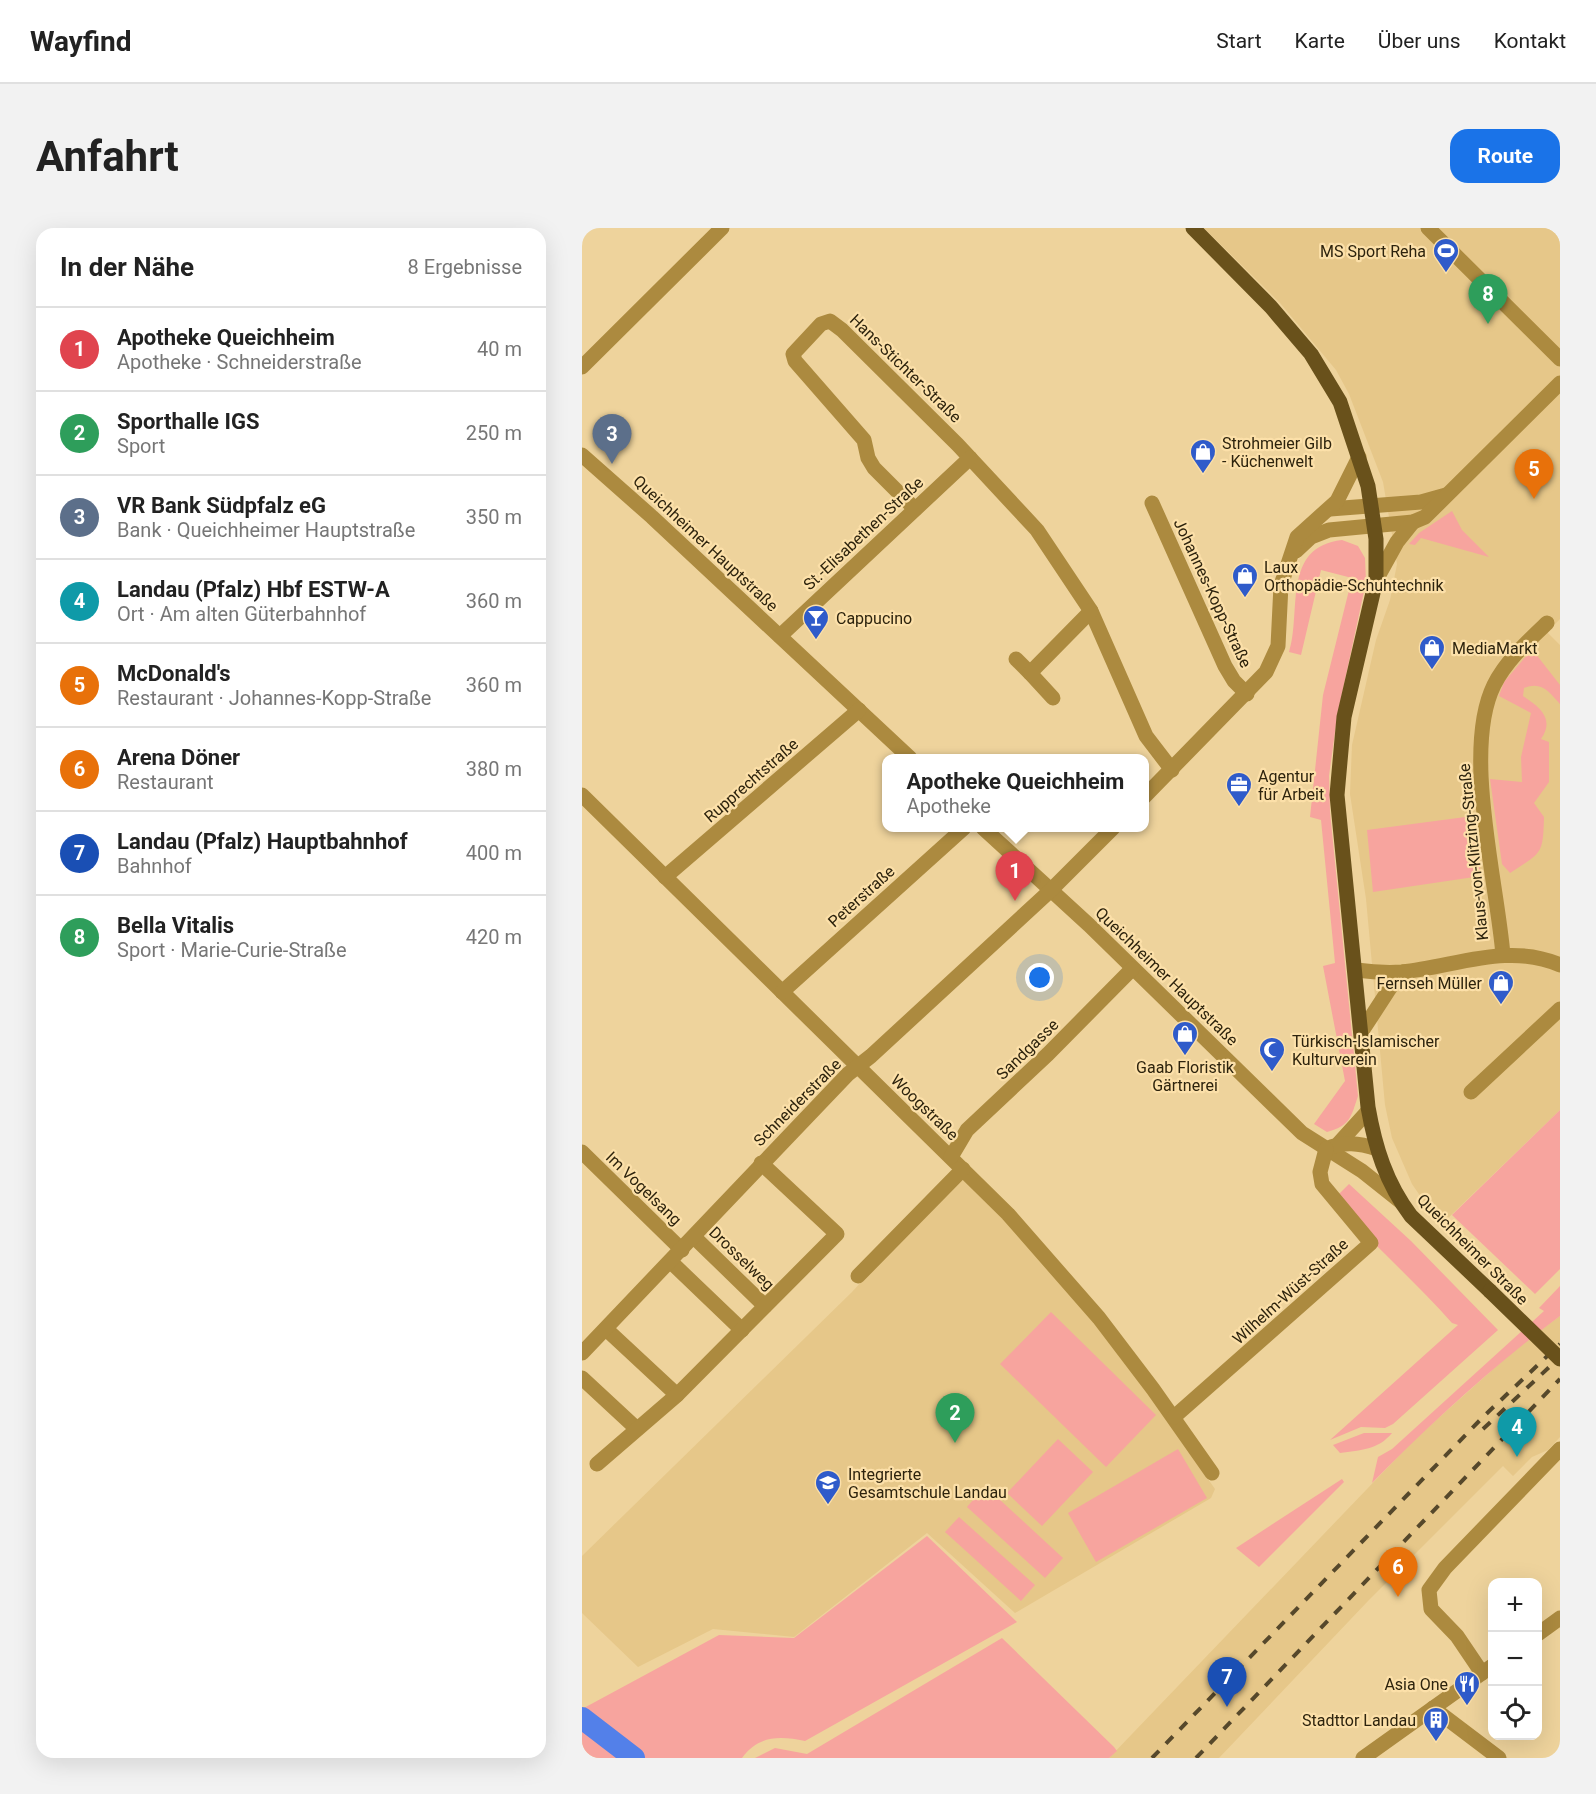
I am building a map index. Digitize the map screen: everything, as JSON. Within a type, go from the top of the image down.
[{"type":"main road","name":"Queichheimer Straße","points":[[1193,228],[1271,307],[1311,354],[1340,402],[1359,457],[1375,526],[1376,580],[1344,717],[1337,769],[1338,817],[1356,970],[1368,1111],[1377,1149],[1401,1202],[1411,1216],[1560,1359]]},
{"type":"street","points":[[582,367],[722,228]]},
{"type":"street","points":[[1428,228],[1560,359]]},
{"type":"street","name":"Hans-Stichter-Straße","points":[[915,509],[874,468],[868,458],[864,440],[795,362],[793,354],[821,324],[830,321],[842,330],[970,458],[1037,530],[1091,611],[1146,736],[1172,770]]},
{"type":"street","points":[[1289,557],[1317,533],[1413,522],[1429,514],[1446,494],[1560,383]]},
{"type":"street","name":"Queichheimer Hauptstraße","points":[[582,455],[780,636],[904,754]]},
{"type":"street","name":"Johannes-Kopp-Straße","points":[[1149,792],[1266,672],[1278,646],[1281,585],[1289,557],[1301,532],[1330,509],[1344,492],[1359,457]]},
{"type":"street","name":"St.-Elisabethen-Straße","points":[[780,636],[970,458]]},
{"type":"street","points":[[1330,509],[1421,502],[1446,494]]},
{"type":"street","name":"Johannes-Kopp-Straße","points":[[1152,503],[1225,666],[1234,681],[1247,694]]},
{"type":"street","points":[[1376,580],[1397,542],[1413,522]]},
{"type":"street","points":[[1030,673],[1091,611]]},
{"type":"street","name":"Klaus-von-Klitzing-Straße","points":[[1503,955],[1481,777],[1482,724],[1499,675],[1547,623]]},
{"type":"street","points":[[1016,659],[1053,698]]},
{"type":"street","name":"Rupprechtstraße","points":[[665,877],[859,710]]},
{"type":"street","name":"Woogstraße","points":[[582,795],[1014,1221],[1099,1318],[1212,1473]]},
{"type":"street","name":"Peterstraße","points":[[782,992],[960,832]]},
{"type":"street","name":"Queichheimer Hauptstraße","points":[[987,832],[1051,890],[1302,1133],[1333,1146],[1348,1163],[1401,1202]]},
{"type":"street","points":[[1051,890],[1109,832]]},
{"type":"street","name":"Schneiderstraße","points":[[582,1353],[671,1262],[761,1163],[858,1067],[1051,890]]},
{"type":"street","points":[[1356,970],[1403,972],[1503,955],[1528,955],[1560,965]]},
{"type":"street","name":"Sandgasse","points":[[951,1157],[967,1130],[1048,1054],[1132,969]]},
{"type":"street","points":[[1362,1031],[1390,987],[1403,972]]},
{"type":"street","points":[[1471,1092],[1560,1009]]},
{"type":"street","points":[[1333,1146],[1368,1111]]},
{"type":"street","name":"Queichheimer Hauptstraße","points":[[1333,1146],[1362,1144],[1377,1149]]},
{"type":"street","name":"Wilhelm-Wüst-Straße","points":[[1174,1418],[1371,1243],[1333,1200],[1323,1184],[1320,1172],[1333,1146]]},
{"type":"street","points":[[1348,1163],[1377,1149]]},
{"type":"street","name":"Im Vogelsang","points":[[582,1152],[682,1250]]},
{"type":"street","name":"Drosselweg","points":[[597,1464],[676,1395],[837,1234],[761,1163]]},
{"type":"street","points":[[858,1276],[963,1169]]},
{"type":"street","name":"Drosselweg","points":[[694,1237],[765,1306]]},
{"type":"street","points":[[671,1262],[742,1330]]},
{"type":"street","points":[[606,1329],[676,1395]]},
{"type":"street","points":[[582,1377],[637,1429]]},
{"type":"street","points":[[1363,1758],[1487,1669],[1431,1609],[1429,1590],[1439,1575],[1560,1449]]},
{"type":"street","points":[[1541,1632],[1560,1618]]},
{"type":"street","points":[[1433,1708],[1499,1758]]},
{"type":"shaded area","points":[[1204,228],[1560,228],[1560,619],[1547,632],[1560,645],[1560,1110],[1446,1220],[1423,1200],[1412,1184],[1392,1138],[1385,1105],[1366,899],[1350,794],[1352,745],[1376,640],[1390,600],[1397,564],[1383,482],[1349,394],[1336,370],[1280,303]]},
{"type":"shaded area","points":[[1452,511],[1462,530],[1489,557],[1421,538],[1415,545],[1409,544],[1419,533]]},
{"type":"shaded area","points":[[1342,540],[1358,546],[1365,558],[1366,582],[1337,717],[1329,776],[1330,812],[1358,1096],[1345,1124],[1327,1132],[1314,1124],[1345,1081],[1323,966],[1335,963],[1321,820],[1310,817],[1323,695],[1352,578],[1321,570],[1301,655],[1289,652],[1293,636],[1297,584],[1302,568],[1310,555],[1323,545]]},
{"type":"shaded area","points":[[1535,653],[1560,685],[1560,704],[1545,689],[1536,686],[1524,688],[1523,696],[1540,709],[1546,720],[1545,732],[1541,739],[1549,742],[1549,782],[1534,803],[1544,817],[1543,839],[1539,851],[1529,861],[1510,873],[1502,864],[1490,779],[1522,782],[1521,757],[1531,713],[1499,696],[1504,682],[1528,654]]},
{"type":"shaded area","points":[[1473,816],[1481,876],[1373,892],[1367,830]]},
{"type":"shaded area","points":[[1560,1110],[1560,1269],[1535,1294],[1452,1215]]},
{"type":"shaded area","points":[[955,1179],[967,1179],[1059,1275],[1111,1341],[1215,1489],[1211,1498],[1015,1613],[927,1533],[794,1637],[713,1629],[638,1667],[582,1613],[582,1556],[852,1292]]},
{"type":"shaded area","points":[[1349,1184],[1411,1241],[1498,1330],[1393,1424],[1385,1428],[1361,1427],[1330,1440],[1458,1325],[1452,1323],[1333,1200]]},
{"type":"shaded area","points":[[1560,1286],[1560,1316],[1463,1396],[1372,1483],[1378,1457],[1392,1449],[1544,1311],[1539,1308]]},
{"type":"shaded area","points":[[1051,1312],[1156,1415],[1106,1467],[1000,1364]]},
{"type":"shaded area","points":[[1560,1316],[1560,1437],[1548,1450],[1532,1457],[1513,1476],[1503,1466],[1368,1601],[1219,1758],[1109,1758],[1414,1440],[1518,1347]]},
{"type":"shaded area","points":[[1364,1433],[1392,1433],[1381,1443],[1362,1450],[1340,1453],[1333,1445]]},
{"type":"shaded area","points":[[1058,1439],[1093,1472],[1042,1526],[1007,1493]]},
{"type":"shaded area","points":[[1178,1449],[1207,1498],[1096,1562],[1068,1513]]},
{"type":"shaded area","points":[[1342,1479],[1344,1482],[1259,1567],[1236,1548]]},
{"type":"shaded area","points":[[985,1486],[1063,1558],[1045,1578],[967,1507]]},
{"type":"shaded area","points":[[959,1517],[1035,1585],[1021,1601],[945,1532]]},
{"type":"shaded area","points":[[927,1536],[1017,1622],[805,1741],[787,1738],[770,1739],[756,1745],[742,1758],[582,1758],[582,1709],[719,1635],[794,1638]]},
{"type":"shaded area","points":[[1002,1638],[1117,1751],[1109,1758],[755,1758],[775,1748],[807,1754]]},
{"type":"waterway","points":[[582,1718],[634,1758]]},
{"type":"railway","points":[[1152,1758],[1484,1416],[1560,1344]]},
{"type":"railway","points":[[1483,1429],[1560,1357]]},
{"type":"railway","points":[[1196,1758],[1560,1379]]},
{"type":"place","name":"MS Sport Reha","points":[[1446,274]]},
{"type":"place","name":"Bella Vitalis","points":[[1488,324]]},
{"type":"place","name":"VR Bank Südpfalz eG","points":[[612,464]]},
{"type":"place","name":"Strohmeier Gilb - Küchenwelt","points":[[1203,475]]},
{"type":"place","name":"McDonald's","points":[[1534,499]]},
{"type":"place","name":"Laux Orthopädie-Schuhtechnik","points":[[1245,599]]},
{"type":"place","name":"Cappucino","points":[[816,641]]},
{"type":"place","name":"MediaMarkt","points":[[1432,671]]},
{"type":"place","name":"Agentur für Arbeit","points":[[1239,808]]},
{"type":"place","name":"Apotheke Queichheim","points":[[1015,901]]},
{"type":"place","name":"Fernseh Müller","points":[[1501,1006]]},
{"type":"place","name":"Gaab Floristik Gärtnerei","points":[[1185,1057]]},
{"type":"place","name":"Türkisch-Islamischer Kulturverein","points":[[1272,1073]]},
{"type":"place","name":"Sporthalle IGS","points":[[955,1443]]},
{"type":"place","name":"Landau (Pfalz) Hbf ESTW-A","points":[[1517,1457]]},
{"type":"place","name":"Integrierte Gesamtschule Landau","points":[[828,1506]]},
{"type":"place","name":"Arena Döner","points":[[1398,1597]]},
{"type":"place","name":"Landau (Pfalz) Hauptbahnhof","points":[[1227,1707]]},
{"type":"place","name":"Asia One","points":[[1467,1707]]},
{"type":"place","name":"Stadttor Landau","points":[[1436,1743]]}]
